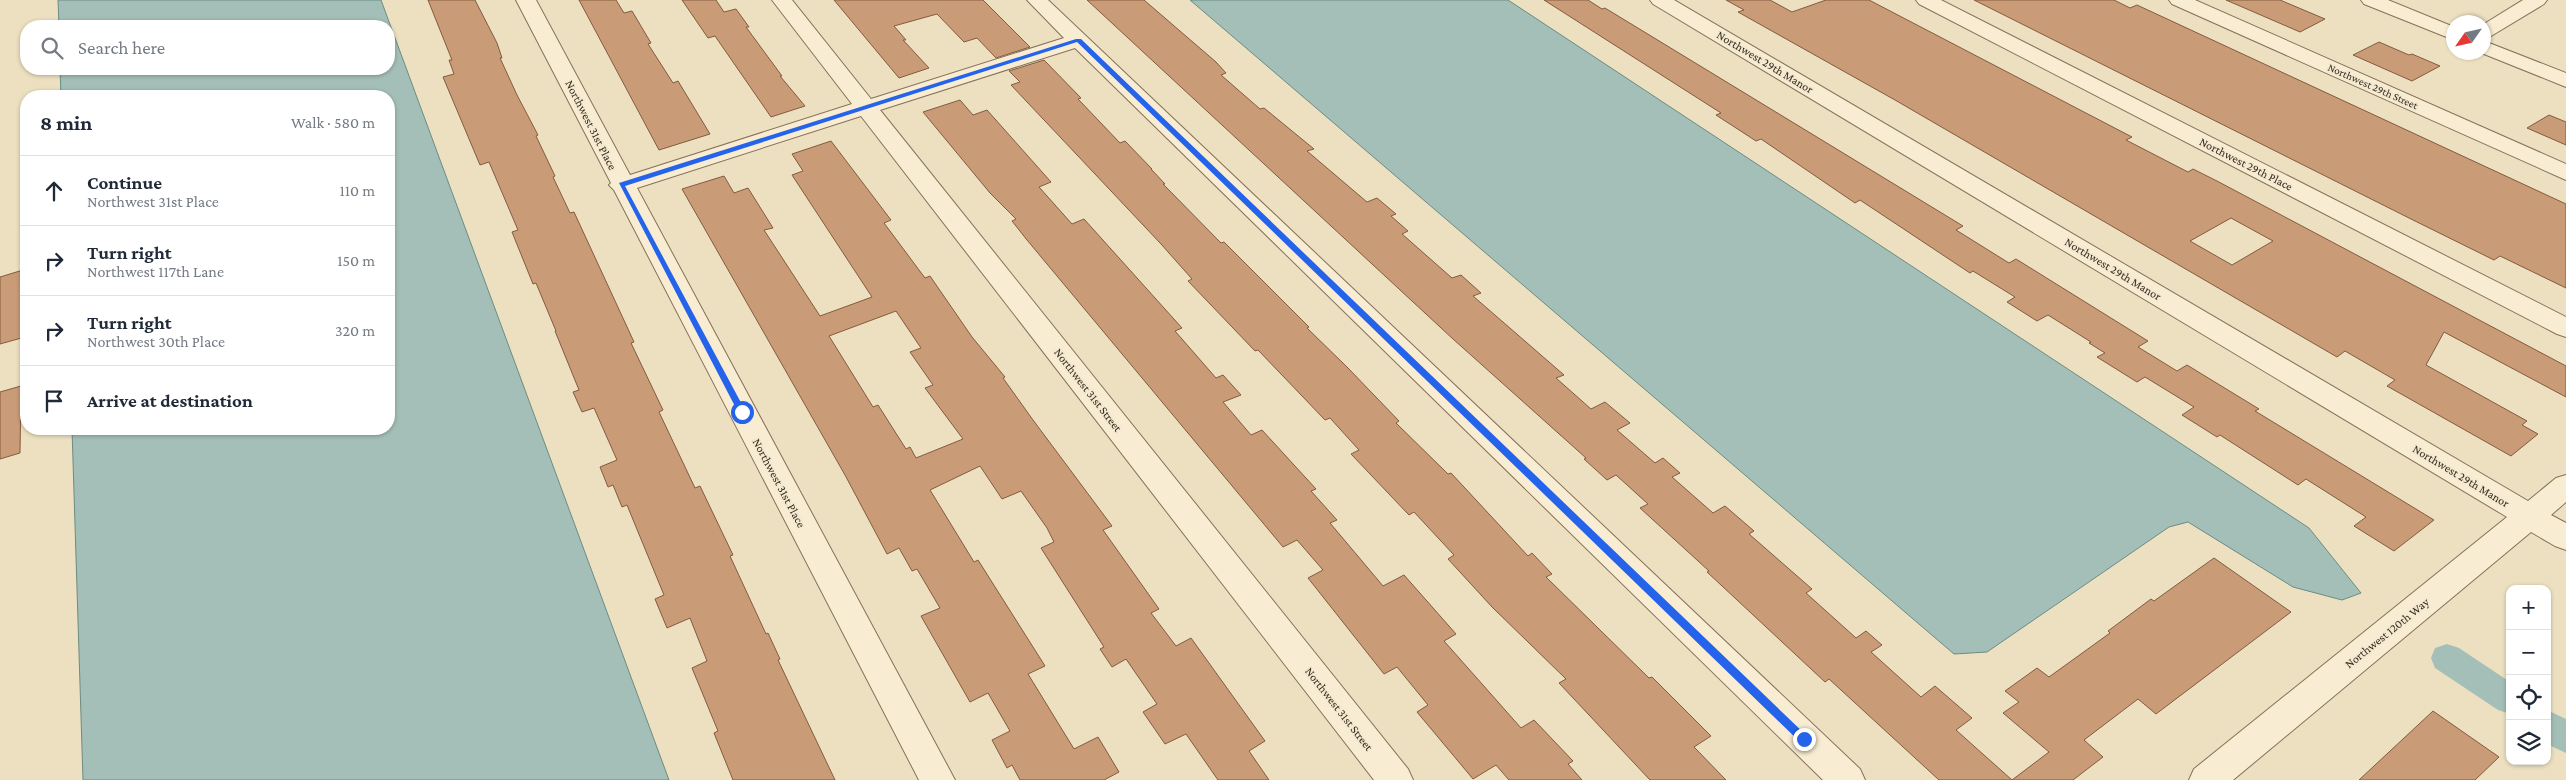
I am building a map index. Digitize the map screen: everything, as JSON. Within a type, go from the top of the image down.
[{"type":"street","name":"Northwest 31st Place","points":[[526,0],[621,185],[937,780]]},
{"type":"street","name":"Northwest 31st Street","points":[[782,0],[1395,780]]},
{"type":"street","points":[[1037,0],[1847,780]]},
{"type":"street","name":"Northwest 29th Manor","points":[[1660,0],[2566,538]]},
{"type":"street","name":"Northwest 29th Place","points":[[1926,0],[2566,328]]},
{"type":"street","name":"Northwest 29th Street","points":[[2179,0],[2566,173]]},
{"type":"street","points":[[2371,0],[2446,31]]},
{"type":"street","points":[[2491,28],[2537,0]]},
{"type":"street","points":[[621,185],[866,109],[1078,40]]},
{"type":"street","points":[[2491,50],[2566,81]]},
{"type":"street","name":"Northwest 120th Way","points":[[2208,780],[2566,486]]},
{"type":"water","points":[[58,0],[381,0],[388,20],[59,20]]},
{"type":"water","points":[[1190,0],[1508,0],[2309,528],[2361,593],[2342,600],[2293,587],[2188,522],[2169,527],[1987,652],[1954,654]]},
{"type":"water","points":[[395,38],[669,780],[83,780],[72,435],[395,435],[395,90],[61,90],[60,75],[395,75]]},
{"type":"building","points":[[428,0],[475,0],[497,43],[502,58],[500,58],[517,95],[538,135],[536,136],[555,176],[553,177],[570,213],[574,212],[634,342],[631,343],[663,410],[659,412],[695,488],[700,486],[733,555],[730,556],[766,634],[768,633],[780,659],[778,660],[835,780],[733,780],[714,733],[718,731],[692,668],[707,661],[690,618],[667,628],[655,599],[664,595],[627,505],[622,507],[613,485],[608,487],[600,467],[617,460],[594,408],[582,412],[573,392],[579,390],[536,283],[533,284],[512,232],[518,230],[489,162],[480,165],[443,77],[454,74],[449,60],[452,60]]},
{"type":"building","points":[[579,0],[616,0],[624,13],[632,11],[651,43],[648,44],[673,83],[678,81],[710,134],[659,150]]},
{"type":"building","points":[[682,0],[716,0],[724,12],[736,9],[749,27],[746,27],[782,76],[780,76],[805,106],[771,117],[715,36],[708,38]]},
{"type":"building","points":[[834,0],[983,0],[1030,47],[996,58],[977,38],[964,42],[937,14],[894,26],[906,40],[903,40],[929,68],[899,78]]},
{"type":"building","points":[[1087,0],[1144,0],[1216,62],[1226,73],[1221,75],[1260,109],[1264,108],[1314,149],[1307,151],[1367,202],[1377,198],[1396,214],[1391,216],[1408,231],[1402,234],[1452,278],[1461,275],[1481,293],[1473,296],[1564,375],[1556,378],[1591,409],[1605,402],[1630,423],[1617,430],[1655,463],[1663,458],[1680,473],[1672,477],[1713,513],[1725,506],[1754,531],[1749,534],[1812,589],[1806,593],[1856,638],[1866,631],[1882,645],[1871,652],[1921,697],[1935,686],[1972,718],[1956,730],[2012,780],[1939,780],[1829,679],[1825,682],[1640,508],[1648,504],[1616,475],[1607,480],[1584,459],[1586,458],[1453,339]]},
{"type":"building","points":[[1544,0],[1588,0],[1602,9],[1605,8],[1963,226],[1956,230],[2009,263],[2016,259],[2148,341],[2138,347],[2177,371],[2187,365],[2259,409],[2255,411],[2434,520],[2394,551],[2354,526],[2366,517],[2306,479],[2298,485],[2220,435],[2217,437],[2182,415],[2194,407],[2145,377],[2137,382],[2097,357],[2105,353],[2048,315],[2037,321],[2007,302],[2015,297],[1973,271],[1970,273],[1860,200],[1855,203],[1761,139],[1756,141],[1716,115],[1721,113]]},
{"type":"building","points":[[1726,0],[1770,0],[1792,12],[1826,0],[1869,0],[2132,137],[2126,140],[2188,172],[2193,169],[2217,181],[2566,366],[2566,397],[2444,332],[2426,365],[2527,421],[2522,425],[2538,434],[2511,456],[2387,386],[2395,380],[2345,351],[2337,357],[1895,100],[1738,12],[1744,10]],"holes":[[[2231,218],[2273,241],[2232,265],[2190,241]]]},
{"type":"building","points":[[1974,0],[2114,0],[2130,8],[2137,5],[2566,204],[2566,288],[2500,256],[2494,260]]},
{"type":"building","points":[[2226,0],[2280,0],[2325,19],[2300,32]]},
{"type":"building","points":[[2379,42],[2440,66],[2412,81],[2353,55]]},
{"type":"building","points":[[1044,60],[1081,98],[1078,99],[1120,143],[1125,141],[1165,184],[1163,184],[1221,243],[1224,242],[1309,327],[1307,328],[1399,421],[1396,423],[1448,474],[1451,473],[1528,556],[1532,553],[1552,574],[1546,577],[1649,678],[1652,677],[1711,736],[1694,747],[1726,780],[1650,780],[1559,683],[1566,679],[1492,607],[1448,559],[1454,555],[1414,512],[1409,515],[1351,454],[1359,450],[1330,418],[1325,420],[1258,350],[1255,351],[1188,281],[1192,279],[1161,244],[1011,85],[1020,82],[1009,71]]},
{"type":"building","points":[[960,100],[973,115],[987,110],[1051,182],[1039,187],[1072,224],[1084,219],[1182,328],[1175,331],[1216,378],[1223,375],[1241,395],[1223,402],[1251,435],[1262,430],[1316,489],[1311,491],[1337,520],[1330,523],[1383,586],[1404,575],[1456,634],[1444,641],[1521,728],[1534,720],[1573,761],[1568,764],[1582,780],[1509,780],[1496,765],[1473,779],[1417,712],[1428,705],[1397,667],[1384,674],[1308,578],[1323,570],[1297,540],[1283,547],[1027,240],[1012,221],[1016,219],[990,193],[923,112]]},
{"type":"building","points":[[2549,115],[2566,122],[2566,145],[2527,128]]},
{"type":"building","points":[[831,141],[891,220],[884,223],[925,278],[930,276],[972,337],[1005,377],[1003,378],[1033,420],[1112,526],[1103,530],[1159,609],[1151,613],[1176,646],[1191,638],[1265,741],[1249,751],[1269,780],[1218,780],[1186,734],[1165,744],[1143,712],[1157,704],[1126,659],[1112,667],[1100,649],[1104,647],[1041,548],[1054,542],[1047,528],[1021,491],[1002,499],[980,466],[930,490],[974,562],[978,560],[1045,666],[1028,674],[1074,749],[1098,737],[1119,772],[1104,780],[1020,780],[1012,765],[1007,768],[992,740],[1010,731],[988,693],[970,702],[921,616],[940,608],[917,569],[912,571],[899,548],[887,554],[845,475],[682,189],[724,176],[734,193],[748,188],[773,228],[764,230],[820,316],[872,297],[792,175],[803,171],[792,154]],"holes":[[[896,311],[921,348],[910,352],[933,385],[925,388],[963,439],[916,458],[910,447],[906,449],[878,405],[873,407],[829,336]]]},
{"type":"building","points":[[20,271],[20,338],[0,344],[0,277]]},
{"type":"building","points":[[20,386],[20,453],[0,459],[0,392]]},
{"type":"building","points":[[2214,558],[2291,612],[2156,714],[2138,699],[2084,740],[2103,757],[2073,780],[2012,780],[2049,752],[2003,713],[2019,702],[2005,691],[2037,668],[2049,677],[2110,633],[2108,631],[2151,599],[2154,601]]},
{"type":"building","points":[[2433,711],[2499,757],[2475,780],[2359,780]]},
{"type":"waterway","points":[[2447,658],[2506,697]]},
{"type":"waterway","points":[[2551,728],[2566,738]]},
{"type":"route","points":[[742,412],[621,185],[866,109],[1078,40],[1804,739]]}]
